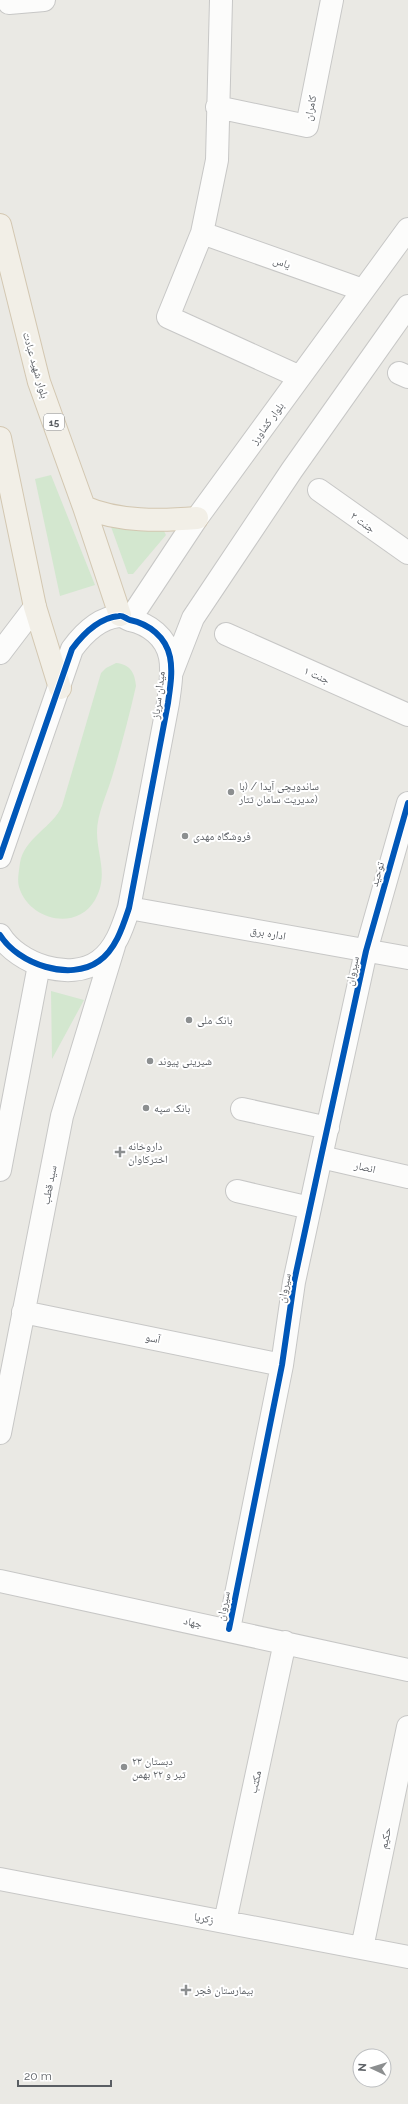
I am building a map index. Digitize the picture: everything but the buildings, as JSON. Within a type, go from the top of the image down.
[{"type":"main road","name":"بلوار شهید عبادت","points":[[0,225],[40,382],[125,618]]},
{"type":"main road","points":[[0,438],[5,480],[35,607],[60,688]]},
{"type":"main road","points":[[84,507],[119,516],[143,519],[170,520],[197,518]]},
{"type":"street","points":[[7,3],[44,0]]},
{"type":"street","points":[[221,0],[217,107],[217,160],[202,233],[168,317],[300,378]]},
{"type":"street","name":"کامران","points":[[217,107],[307,126],[332,0]]},
{"type":"street","name":"بلوار کشاورز","points":[[125,618],[408,229]]},
{"type":"street","name":"یاس","points":[[202,233],[363,290]]},
{"type":"street","points":[[172,672],[193,618],[292,470],[408,306]]},
{"type":"street","name":"جنت ۲","points":[[319,490],[408,553]]},
{"type":"street","points":[[0,653],[35,607]]},
{"type":"street","points":[[0,857],[6,830],[60,688],[72,649],[80,638],[106,620],[125,618]]},
{"type":"street","name":"میدان سرباز","points":[[3,945],[39,965],[62,970],[84,968],[100,960],[116,941],[124,926],[129,908],[168,703],[172,672],[170,657],[161,637],[145,624],[125,618]]},
{"type":"street","name":"جنت ۱","points":[[226,634],[408,715]]},
{"type":"street","name":"توحید","points":[[366,951],[408,803]]},
{"type":"street","name":"اداره برق","points":[[129,908],[408,958]]},
{"type":"street","name":"سید قطب","points":[[0,1433],[62,1116],[116,941]]},
{"type":"street","name":"سیروان","points":[[229,1630],[282,1365],[293,1289],[366,951]]},
{"type":"street","points":[[0,1170],[39,965]]},
{"type":"street","points":[[242,1109],[328,1128]]},
{"type":"street","name":"انصار","points":[[321,1157],[408,1177]]},
{"type":"street","points":[[237,1191],[310,1208]]},
{"type":"street","name":"آسو","points":[[23,1312],[282,1365]]},
{"type":"street","name":"جهاد","points":[[0,1581],[408,1670]]},
{"type":"street","name":"مکتب","points":[[225,1922],[285,1642]]},
{"type":"street","name":"حکیم","points":[[362,1948],[408,1728]]},
{"type":"street","name":"زکریا","points":[[0,1879],[408,1957]]},
{"type":"green space","points":[[51,475],[95,585],[60,596],[35,479]]},
{"type":"green space","points":[[110,524],[163,529],[166,535],[133,574],[128,574]]},
{"type":"green space","points":[[116,663],[125,665],[131,670],[136,686],[119,754],[97,825],[97,841],[102,874],[99,891],[95,900],[87,910],[77,916],[65,919],[54,918],[42,914],[32,907],[24,898],[18,884],[20,863],[27,846],[52,820],[62,806],[101,673],[106,668]]},
{"type":"green space","points":[[51,991],[84,1000],[52,1059]]},
{"type":"cycle path","points":[[0,857],[72,649],[86,632],[98,623],[112,617],[122,616],[144,625],[156,632],[165,643],[170,657],[171,674],[168,703],[129,908],[118,937],[110,950],[99,961],[87,967],[74,970],[60,970],[45,967],[32,962],[8,945],[0,935]]},
{"type":"cycle path","points":[[229,1629],[282,1365],[294,1282],[321,1157],[366,951],[408,803]]},
{"type":"place","name":"ساندویچی آیدا / (با مدیریت سامان تتار)","points":[[231,792]]},
{"type":"place","name":"فروشگاه مهدی","points":[[185,836]]},
{"type":"place","name":"بانک ملی","points":[[189,1020]]},
{"type":"place","name":"شیرینی پیوند","points":[[150,1061]]},
{"type":"place","name":"بانک سپه","points":[[146,1108]]},
{"type":"place","name":"داروخانه اخترکاوان","points":[[120,1152]]},
{"type":"place","name":"دبستان ٢٣ تیر و ۲۲ بهمن","points":[[124,1767]]},
{"type":"place","name":"بیمارستان فجر","points":[[186,1990]]}]
